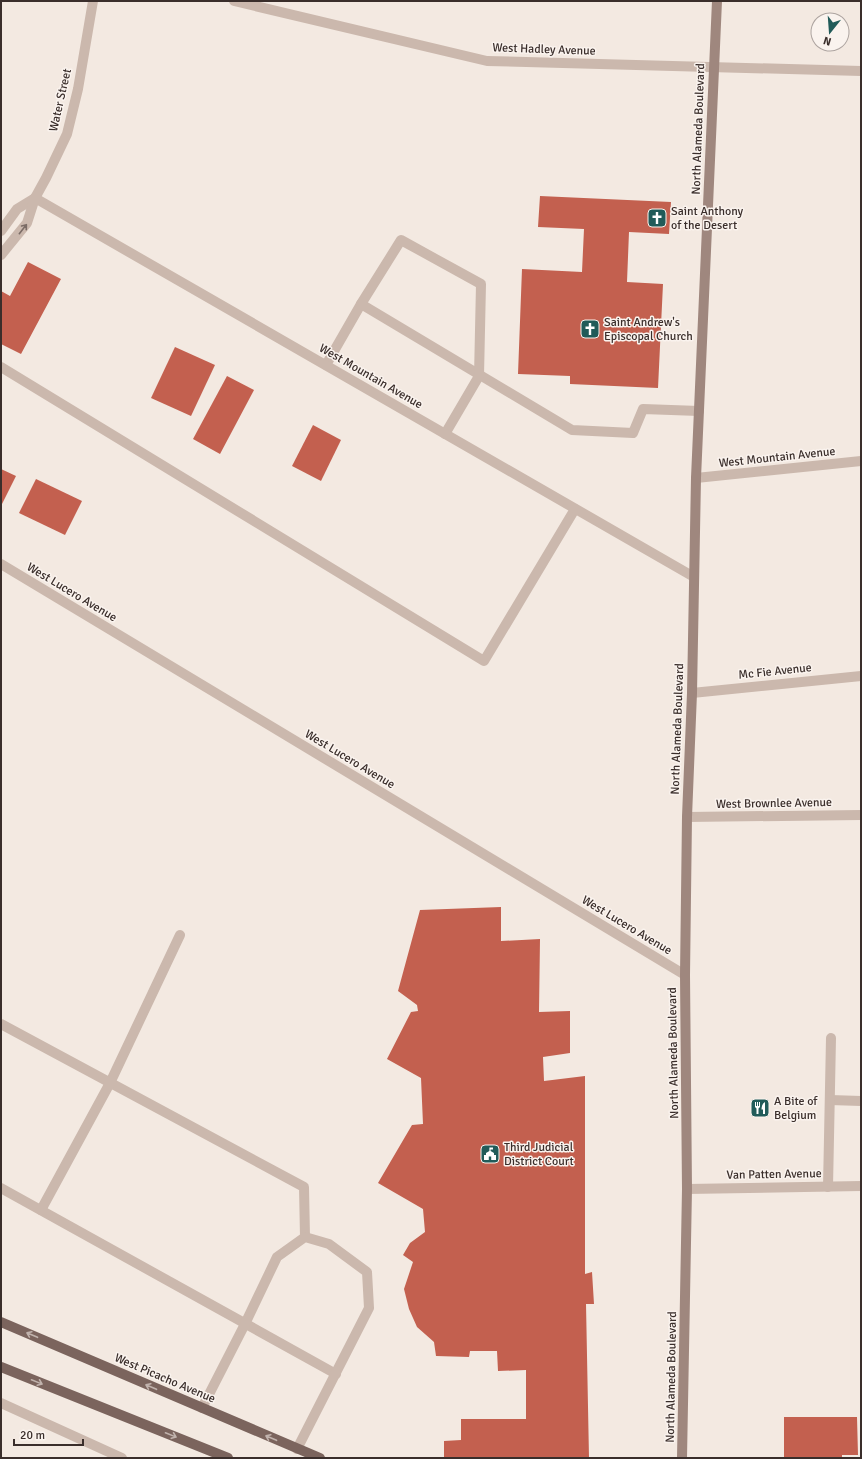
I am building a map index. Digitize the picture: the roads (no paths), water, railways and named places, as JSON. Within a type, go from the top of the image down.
[{"type":"main road","name":"North Alameda Boulevard","points":[[682,1458],[687,1189],[685,975],[687,817],[692,693],[696,478],[717,1]]},
{"type":"main road","name":"West Picacho Avenue","points":[[1,1322],[320,1458]]},
{"type":"main road","points":[[1,1367],[228,1458]]},
{"type":"street","name":"Water Street","points":[[1,255],[27,223],[35,198],[67,134],[78,89],[93,1]]},
{"type":"street","name":"West Hadley Avenue","points":[[234,1],[487,61],[861,71]]},
{"type":"street","name":"Water Street","points":[[1,232],[17,209],[35,198]]},
{"type":"street","name":"West Mountain Avenue","points":[[35,198],[694,577]]},
{"type":"street","points":[[326,365],[361,304],[401,240],[481,284],[479,376],[446,434]]},
{"type":"street","points":[[361,304],[479,376],[572,430],[633,433],[643,409],[699,411]]},
{"type":"street","points":[[1,367],[484,661],[575,509]]},
{"type":"street","name":"West Mountain Avenue","points":[[696,478],[861,461]]},
{"type":"street","name":"West Lucero Avenue","points":[[1,564],[685,975]]},
{"type":"street","name":"Mc Fie Avenue","points":[[692,693],[861,676]]},
{"type":"street","name":"West Brownlee Avenue","points":[[687,817],[861,815]]},
{"type":"street","points":[[41,1210],[110,1083],[180,935]]},
{"type":"street","points":[[1,1024],[304,1187],[305,1237]]},
{"type":"street","points":[[828,1187],[831,1038]]},
{"type":"street","points":[[830,1100],[861,1101]]},
{"type":"street","name":"Van Patten Avenue","points":[[687,1189],[861,1186]]},
{"type":"street","points":[[1,1188],[336,1374]]},
{"type":"street","points":[[202,1408],[277,1257],[305,1237]]},
{"type":"street","points":[[297,1449],[370,1308],[367,1272],[329,1244],[305,1237]]},
{"type":"street","points":[[1,1404],[122,1458]]},
{"type":"place","name":"Saint Anthony of the Desert","points":[[657,218]]},
{"type":"place","name":"Saint Andrew's Episcopal Church","points":[[590,329]]},
{"type":"place","name":"A Bite of Belgium","points":[[760,1108]]},
{"type":"place","name":"Third Judicial District Court","points":[[490,1154]]}]
